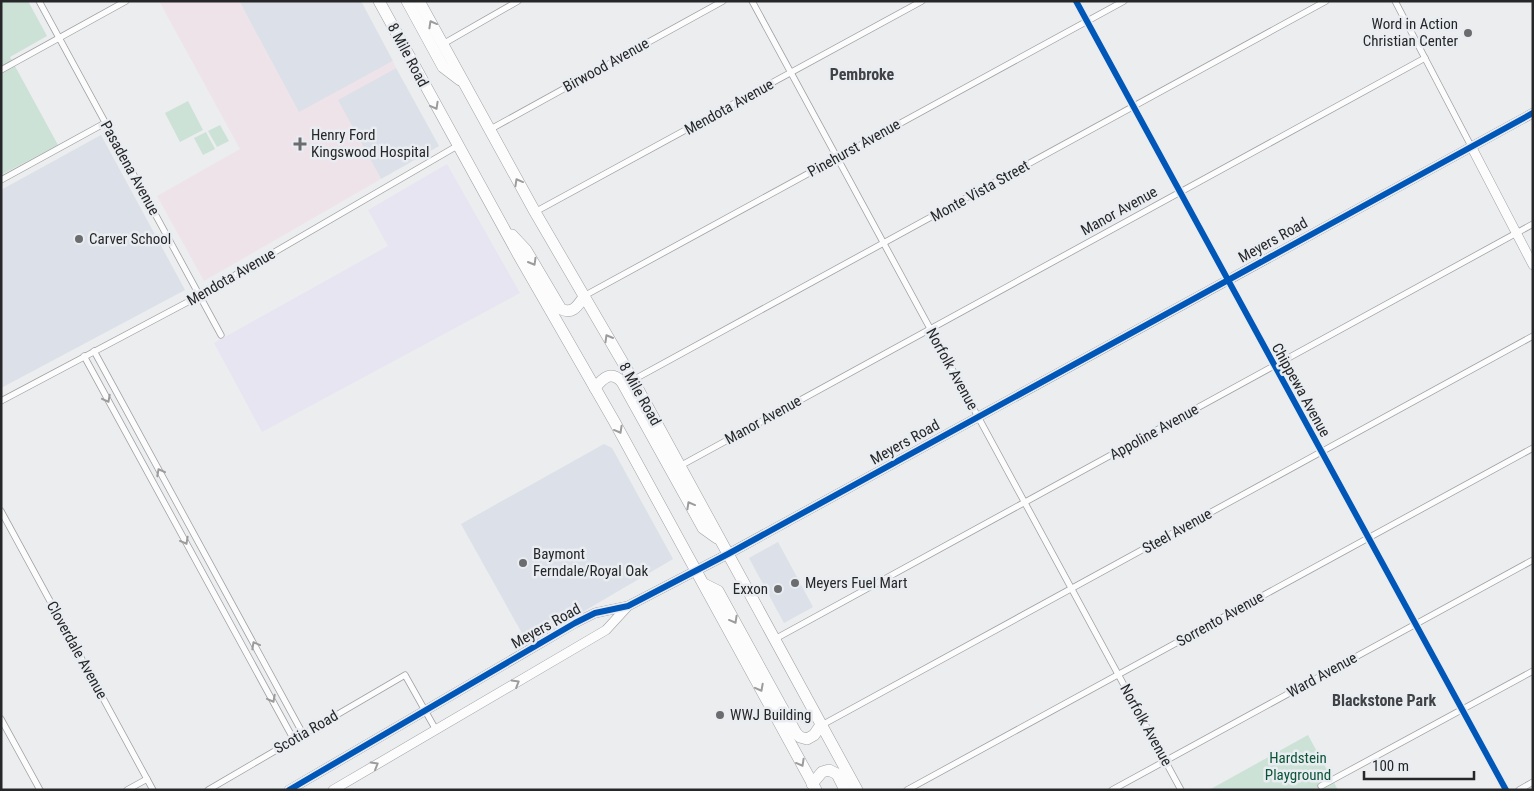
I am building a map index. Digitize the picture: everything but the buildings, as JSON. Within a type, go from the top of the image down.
[{"type":"highway","name":"8 Mile Road","points":[[379,1],[501,225],[595,388],[704,584],[814,787]]},
{"type":"highway","points":[[384,12],[392,1]]},
{"type":"highway","points":[[407,1],[444,66],[463,82]]},
{"type":"highway","name":"8 Mile Road","points":[[419,1],[535,212],[633,380],[857,790]]},
{"type":"highway","points":[[501,225],[526,250],[561,309],[572,310],[577,307],[584,297]]},
{"type":"highway","points":[[595,388],[603,378],[608,376],[616,376],[622,382],[703,528],[721,541]]},
{"type":"highway","points":[[704,584],[718,591],[796,733],[800,737],[807,739],[816,734],[821,725]]},
{"type":"highway","points":[[814,787],[822,772],[829,770],[836,774],[846,790]]},
{"type":"street","name":"Pasadena Avenue","points":[[39,1],[220,335]]},
{"type":"street","points":[[1,70],[126,1]]},
{"type":"street","points":[[443,44],[518,1]]},
{"type":"street","name":"Birwood Avenue","points":[[489,130],[724,1]]},
{"type":"street","name":"Norfolk Avenue","points":[[752,1],[1181,790]]},
{"type":"street","name":"Mendota Avenue","points":[[535,212],[922,1]]},
{"type":"street","name":"Chippewa Avenue","points":[[1076,1],[1506,790]]},
{"type":"street","name":"Pinehurst Avenue","points":[[584,297],[1124,1]]},
{"type":"street","name":"Monte Vista Street","points":[[633,380],[1326,1]]},
{"type":"street","points":[[1394,1],[1533,265]]},
{"type":"street","name":"Manor Avenue","points":[[680,466],[1425,58]]},
{"type":"street","name":"Meyers Road","points":[[289,790],[575,623],[595,613],[628,606],[728,554],[1533,113]]},
{"type":"street","points":[[1,180],[105,123]]},
{"type":"street","name":"Mendota Avenue","points":[[1,401],[199,296],[457,146]]},
{"type":"street","name":"Appoline Avenue","points":[[774,639],[1533,224]]},
{"type":"street","name":"Steel Avenue","points":[[821,725],[1533,336]]},
{"type":"street","points":[[94,351],[304,734]]},
{"type":"street","points":[[84,356],[294,740]]},
{"type":"street","points":[[127,435],[137,429]]},
{"type":"street","name":"Sorrento Avenue","points":[[908,790],[1533,448]]},
{"type":"street","points":[[161,497],[171,491]]},
{"type":"street","name":"Cloverdale Avenue","points":[[1,511],[153,790]]},
{"type":"street","points":[[194,558],[204,552]]},
{"type":"street","name":"Ward Avenue","points":[[1112,790],[1533,560]]},
{"type":"street","name":"Meyers Road","points":[[333,790],[606,630],[628,606]]},
{"type":"street","points":[[257,673],[267,668]]},
{"type":"street","points":[[1321,786],[1533,671]]},
{"type":"street","name":"Scotia Road","points":[[208,790],[405,675],[425,711]]},
{"type":"street","points":[[425,711],[436,730]]},
{"type":"street","points":[[1,720],[40,790]]},
{"type":"street","points":[[127,790],[147,779]]},
{"type":"street","points":[[1519,790],[1533,782]]},
{"type":"shaded area","name":"Henry Ford Kingswood Hospital","points":[[159,1],[239,1],[299,112],[393,61],[396,68],[338,100],[381,179],[204,281],[157,196],[240,149]]},
{"type":"shaded area","points":[[239,1],[361,1],[393,61],[299,113]]},
{"type":"shaded area","points":[[396,68],[439,146],[381,179],[337,100]]},
{"type":"shaded area","name":"Carver School","points":[[101,135],[185,290],[1,388],[1,190]]},
{"type":"shaded area","points":[[447,164],[520,293],[262,432],[214,343],[388,246],[368,210]]},
{"type":"shaded area","points":[[604,444],[612,448],[673,559],[528,644],[461,524]]},
{"type":"shaded area","points":[[778,542],[813,607],[784,623],[749,558]]},
{"type":"green space","points":[[1,1],[28,1],[47,36],[10,57],[58,145],[1,175]]},
{"type":"green space","points":[[188,101],[203,130],[180,142],[165,113]]},
{"type":"green space","points":[[220,125],[229,141],[217,147],[208,131]]},
{"type":"green space","points":[[206,132],[215,149],[203,155],[194,138]]},
{"type":"green space","name":"Hardstein Playground","points":[[1308,735],[1338,790],[1209,790]]},
{"type":"cycle path","points":[[1076,1],[1506,790]]},
{"type":"cycle path","points":[[289,790],[575,623],[595,613],[628,606],[728,554],[1533,113]]},
{"type":"place","name":"Word in Action Christian Center","points":[[1468,33]]},
{"type":"place","name":"Henry Ford Kingswood Hospital","points":[[300,144]]},
{"type":"place","name":"Carver School","points":[[79,239]]},
{"type":"place","name":"Baymont Ferndale/Royal Oak","points":[[523,563]]},
{"type":"place","name":"Meyers Fuel Mart","points":[[795,583]]},
{"type":"place","name":"Exxon","points":[[778,589]]},
{"type":"place","name":"WWJ Building","points":[[720,715]]},
{"type":"district","name":"Pembroke","points":[[862,74]]},
{"type":"district","name":"Blackstone Park","points":[[1384,700]]}]
